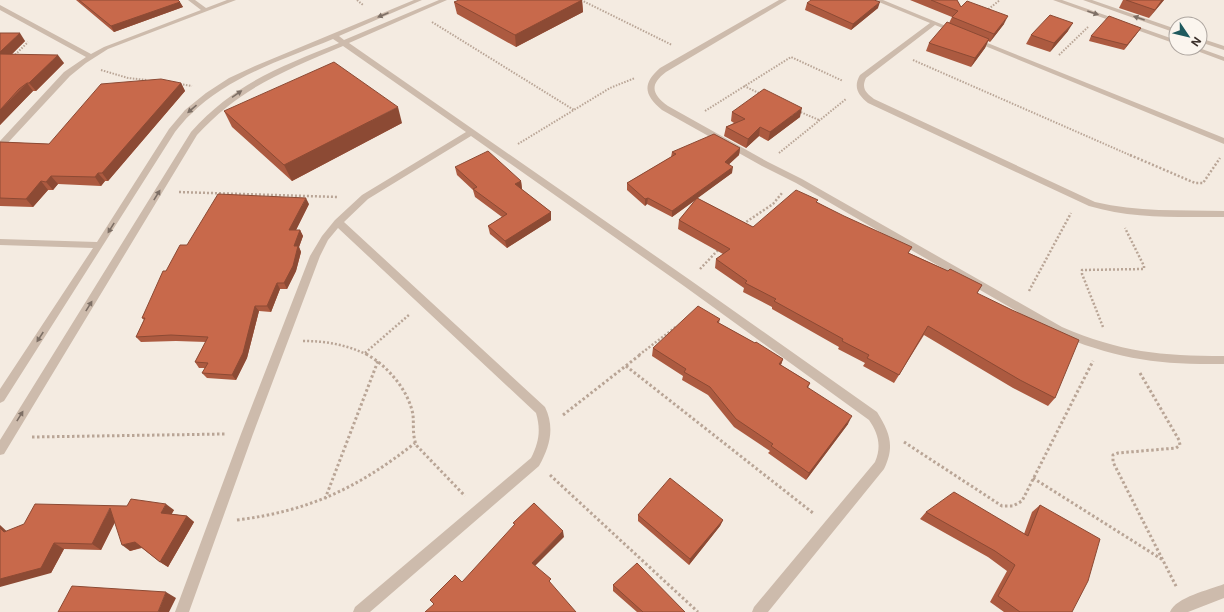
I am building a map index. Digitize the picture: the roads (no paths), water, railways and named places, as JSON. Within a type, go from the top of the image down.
[{"type":"street","points":[[191,0],[205,10]]},
{"type":"street","points":[[0,146],[67,74],[90,56],[106,48],[233,0]]},
{"type":"street","points":[[0,398],[100,245],[172,131],[188,112],[219,89],[258,68],[419,0]]},
{"type":"street","points":[[0,450],[194,134],[209,117],[227,101],[271,74],[444,0]]},
{"type":"street","points":[[784,0],[656,76],[651,81],[650,88],[652,95],[657,102],[765,164],[799,181],[1019,309],[1058,330],[1100,347],[1129,354],[1157,358],[1224,360]]},
{"type":"street","points":[[877,0],[1224,141]]},
{"type":"street","points":[[1056,0],[1168,39]]},
{"type":"street","points":[[1086,0],[1168,28]]},
{"type":"street","points":[[0,7],[90,56]]},
{"type":"street","points":[[934,23],[863,77],[859,88],[863,95],[871,102],[1092,204],[1116,210],[1139,212],[1224,214]]},
{"type":"street","points":[[334,36],[687,283],[873,416],[881,428],[885,440],[885,454],[880,465],[829,525],[759,612]]},
{"type":"street","points":[[1208,43],[1224,48]]},
{"type":"street","points":[[1208,54],[1224,59]]},
{"type":"street","points":[[182,612],[247,434],[315,256],[325,238],[338,222],[365,198],[472,132]]},
{"type":"street","points":[[338,222],[541,410],[546,428],[544,446],[535,462],[360,612]]},
{"type":"street","points":[[0,242],[100,245]]},
{"type":"street","points":[[1181,609],[1224,592]]}]
